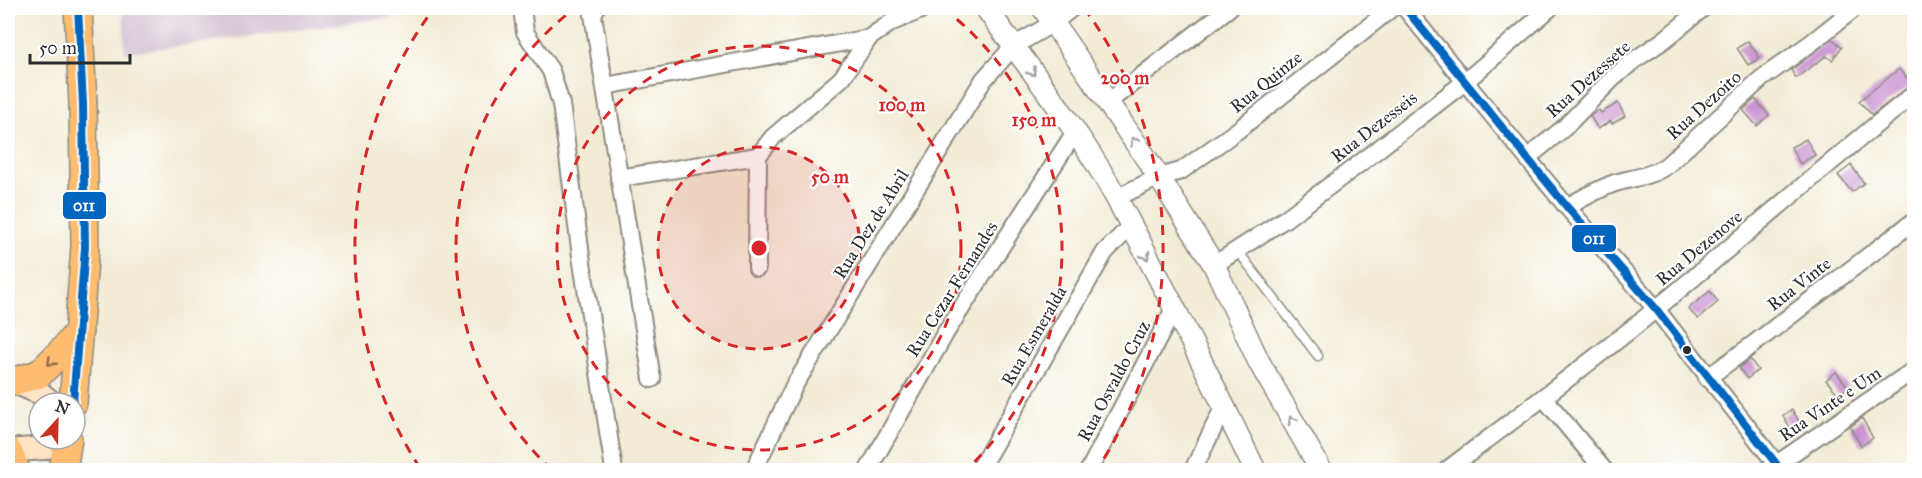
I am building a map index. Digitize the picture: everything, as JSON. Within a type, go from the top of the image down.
[{"type":"highway","points":[[74,391],[85,247],[83,104],[78,8]]},
{"type":"highway","points":[[11,380],[39,374],[79,331]]},
{"type":"highway","points":[[8,451],[16,471]]},
{"type":"highway","points":[[63,471],[66,451]]},
{"type":"main road","points":[[11,380],[36,391]]},
{"type":"main road","points":[[8,451],[27,449]]},
{"type":"street","points":[[522,8],[525,32],[551,71],[561,104],[581,256],[614,471]]},
{"type":"street","points":[[596,8],[593,15],[652,379]]},
{"type":"street","points":[[757,268],[758,156],[773,137],[842,78],[869,38],[892,22],[926,8]]},
{"type":"street","points":[[986,8],[1075,132],[1116,198],[1224,406],[1255,471]]},
{"type":"street","name":"Rua Dez de Abril","points":[[754,471],[794,386],[984,79],[1014,46],[1048,15],[1072,8]]},
{"type":"street","points":[[1108,102],[1229,8]]},
{"type":"street","name":"Rua Quinze","points":[[1116,198],[1159,177],[1182,171],[1238,130],[1392,8]]},
{"type":"street","points":[[1406,8],[1567,207],[1656,309],[1775,468]]},
{"type":"street","name":"Rua Dezesseis","points":[[1214,265],[1328,187],[1466,81],[1550,8]]},
{"type":"street","name":"Rua Dezessete","points":[[1527,158],[1564,128],[1626,67],[1703,8]]},
{"type":"street","name":"Rua Dezoito","points":[[1567,207],[1588,194],[1651,174],[1666,166],[1761,79],[1854,8]]},
{"type":"street","points":[[1048,15],[1159,177],[1214,265],[1259,362],[1321,471]]},
{"type":"street","points":[[605,86],[869,38]]},
{"type":"street","name":"Rua Dezenove","points":[[1448,471],[1656,309],[1914,94]]},
{"type":"street","name":"Rua Cezar Fernandes","points":[[868,471],[946,332],[1075,132]]},
{"type":"street","points":[[620,178],[758,156]]},
{"type":"street","name":"Rua Vinte","points":[[1707,378],[1914,220]]},
{"type":"street","name":"Rua Esmeralda","points":[[979,471],[1105,252],[1130,227]]},
{"type":"street","name":"Rua Osvaldo Cruz","points":[[1089,471],[1174,309]]},
{"type":"street","name":"Rua Vinte e Um","points":[[1775,468],[1914,370]]},
{"type":"street","points":[[1544,398],[1604,471]]},
{"type":"street","points":[[1193,471],[1224,406]]},
{"type":"lane","points":[[1237,250],[1318,356]]},
{"type":"shaded area","points":[[123,8],[432,8],[432,12],[125,53]]},
{"type":"building","points":[[1832,39],[1842,47],[1832,60],[1826,56],[1796,78],[1791,70]]},
{"type":"building","points":[[1748,41],[1760,58],[1748,65],[1737,48]]},
{"type":"building","points":[[1899,69],[1912,84],[1872,115],[1859,101]]},
{"type":"building","points":[[1755,99],[1769,115],[1757,126],[1743,110]]},
{"type":"building","points":[[1618,103],[1625,116],[1598,129],[1590,116],[1599,110],[1601,113]]},
{"type":"building","points":[[1806,139],[1815,155],[1800,164],[1791,147]]},
{"type":"building","points":[[1851,165],[1864,183],[1852,192],[1838,175]]},
{"type":"building","points":[[1710,291],[1718,302],[1698,319],[1688,309]]},
{"type":"building","points":[[1750,359],[1758,370],[1747,379],[1739,368]]},
{"type":"building","points":[[1836,372],[1848,387],[1839,395],[1826,380]]},
{"type":"building","points":[[1792,410],[1803,427],[1794,433],[1783,416]]},
{"type":"building","points":[[1862,418],[1873,438],[1861,446],[1850,427]]},
{"type":"transit line","name":"011","points":[[74,391],[85,247],[83,104],[78,8]]},
{"type":"transit line","name":"011","points":[[1405,8],[1567,207],[1656,309],[1781,470]]}]
